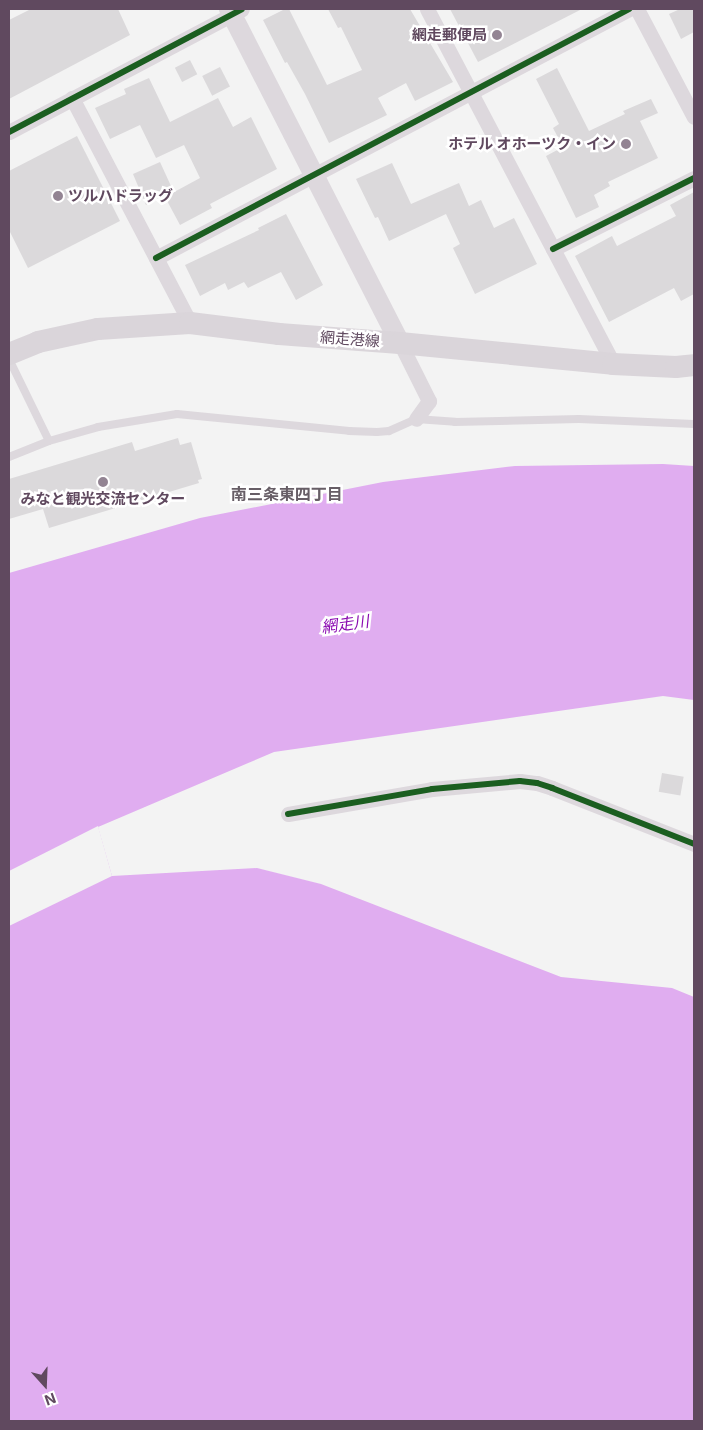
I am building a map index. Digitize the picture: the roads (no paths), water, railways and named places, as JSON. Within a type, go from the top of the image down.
[{"type":"main road","name":"網走港線","points":[[9,354],[38,342],[98,329],[140,324],[190,323],[278,334],[400,343],[613,364],[676,367],[694,365]]},
{"type":"street","points":[[427,9],[613,364]]},
{"type":"street","points":[[156,258],[470,91],[629,9]]},
{"type":"street","points":[[637,9],[694,117]]},
{"type":"street","points":[[9,132],[234,11],[429,401],[416,418]]},
{"type":"street","points":[[72,98],[190,323]]},
{"type":"street","points":[[553,250],[694,178]]},
{"type":"street","points":[[288,814],[432,789],[520,781],[538,783],[552,788],[694,844]]},
{"type":"lane","points":[[9,360],[49,441]]},
{"type":"lane","points":[[9,457],[49,441],[98,427],[177,414],[368,432],[389,431],[416,418],[455,422],[579,419],[694,424]]},
{"type":"water","name":"網走川","points":[[663,464],[694,466],[694,700],[663,696],[274,752],[98,827],[112,876],[257,868],[321,884],[561,977],[672,988],[694,997],[694,1421],[9,1421],[9,573],[200,518],[383,482],[515,466]]},
{"type":"place","name":"網走郵便局","points":[[497,35]]},
{"type":"place","name":"ホテル オホーツク・イン","points":[[626,144]]},
{"type":"place","name":"ツルハドラッグ","points":[[58,196]]},
{"type":"place","name":"みなと観光交流センター","points":[[103,482]]},
{"type":"district","name":"南三条東四丁目","points":[[287,494]]}]
